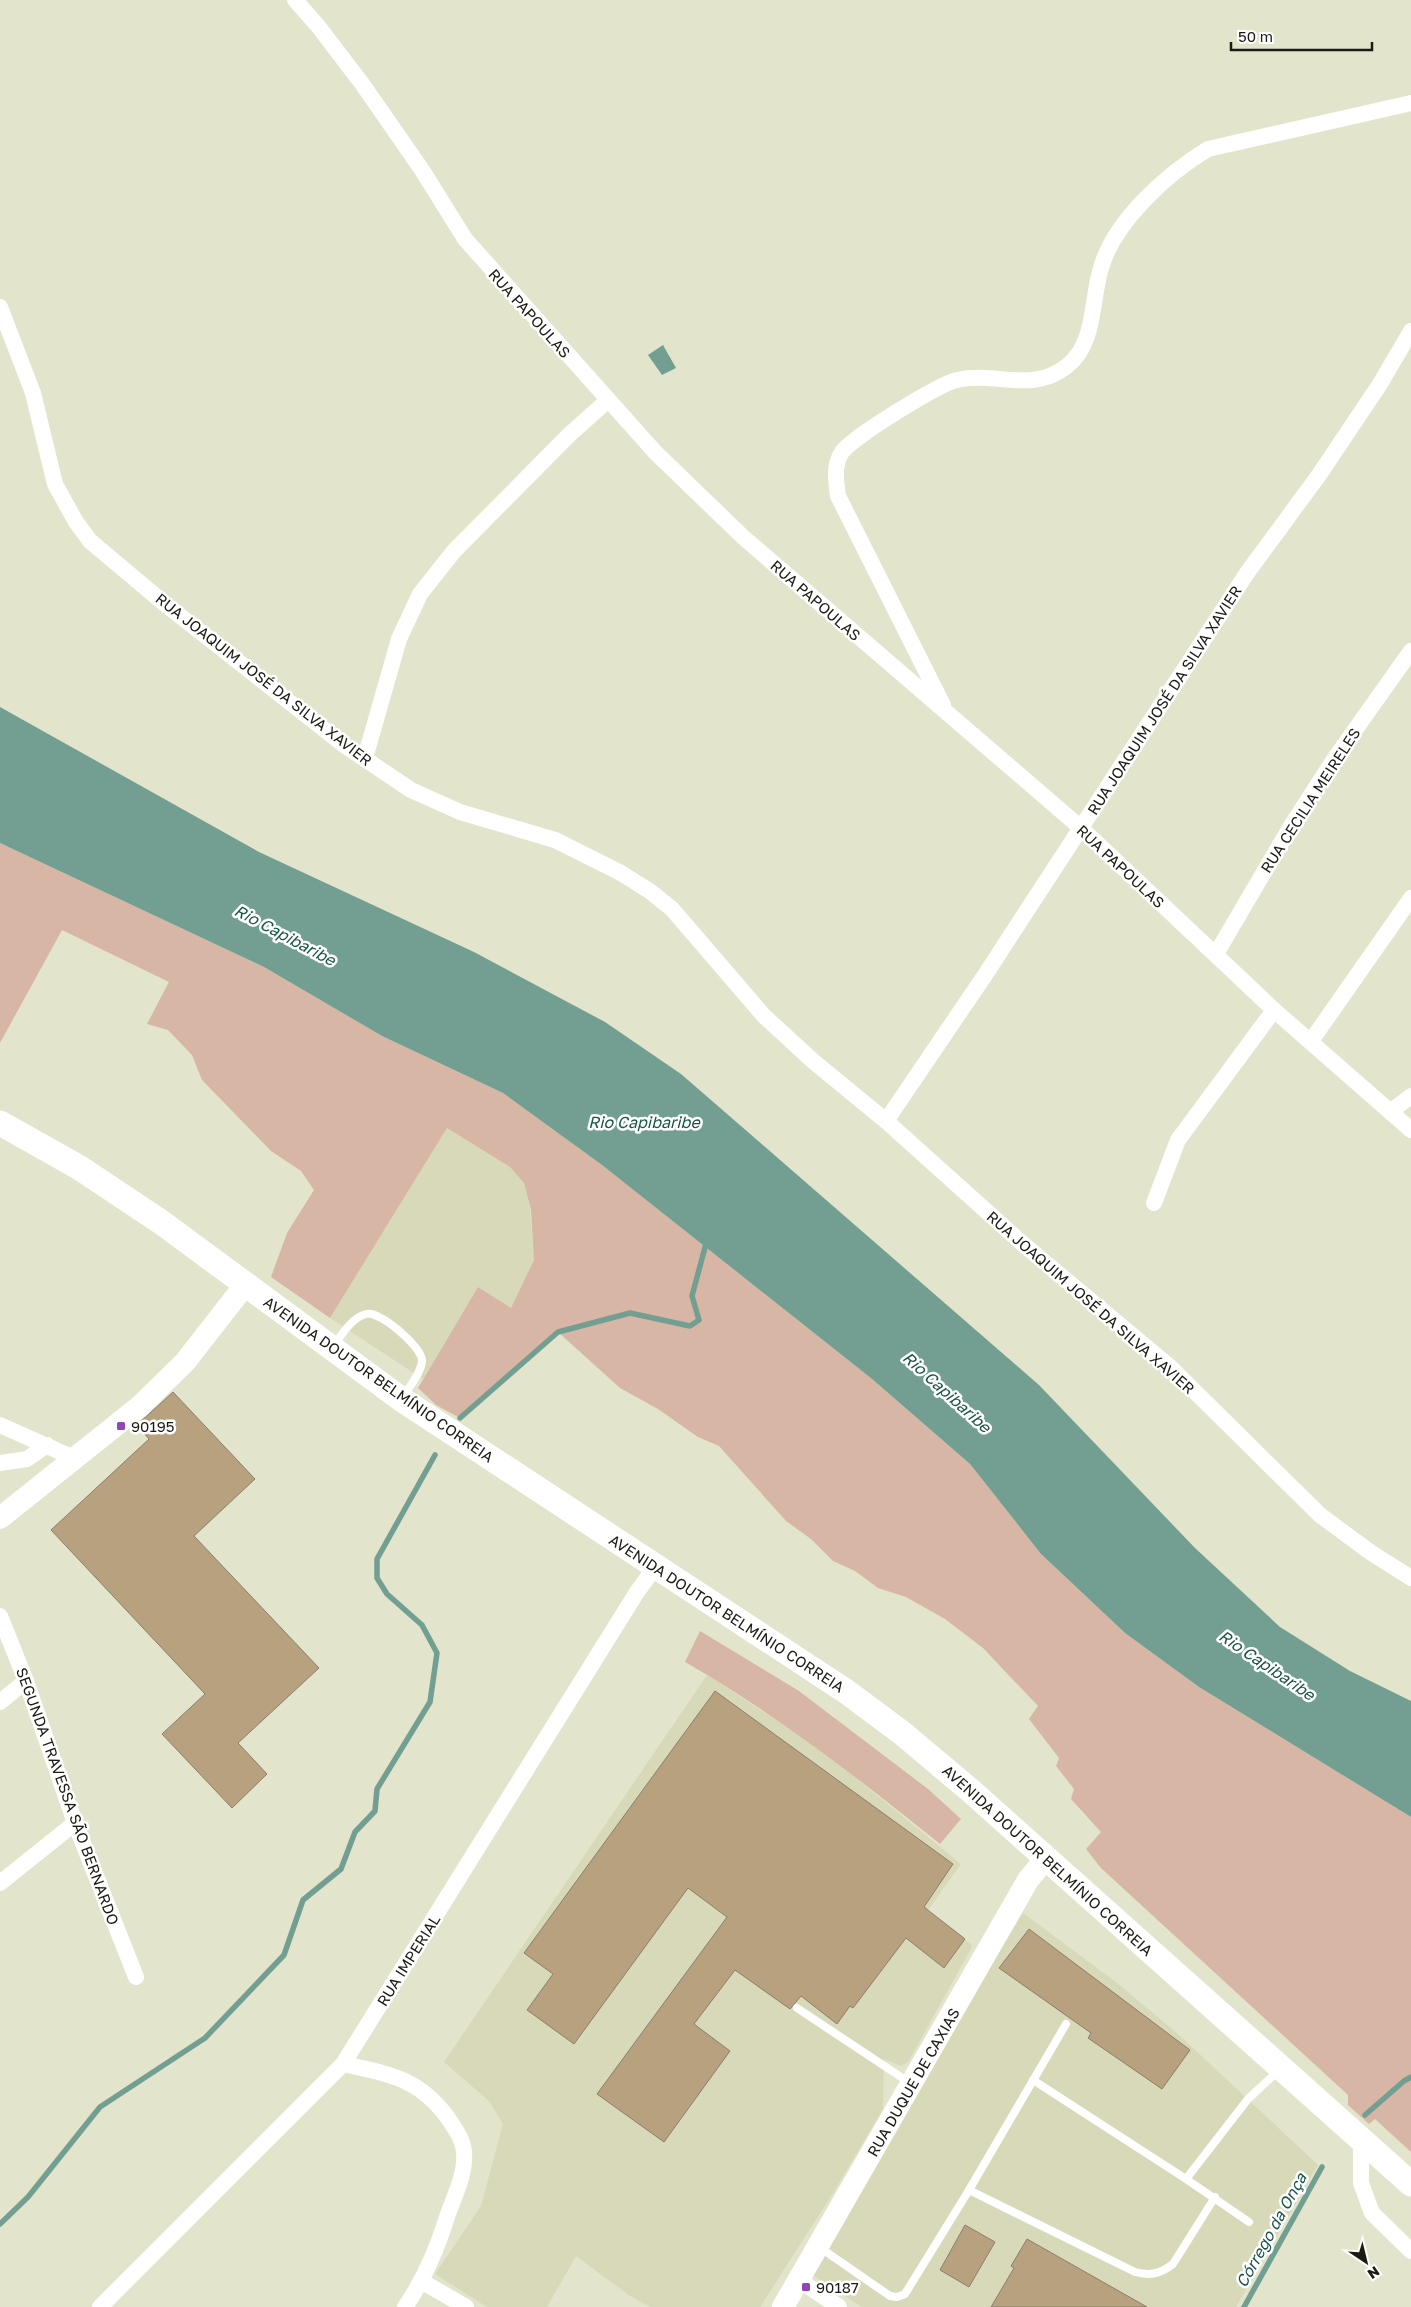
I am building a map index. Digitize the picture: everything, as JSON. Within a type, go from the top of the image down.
[{"type":"main road","name":"AVENIDA DOUTOR BELMÍNIO CORREIA","points":[[0,1123],[80,1168],[161,1222],[402,1399],[847,1692],[902,1733],[940,1763],[1408,2179]]},
{"type":"street","name":"RUA PAPOULAS","points":[[295,0],[318,26],[363,86],[422,170],[465,239],[655,452],[743,537],[1081,828],[1274,1010],[1411,1130]]},
{"type":"street","points":[[946,712],[838,496],[835,472],[842,452],[854,441],[930,391],[957,380],[998,379],[1028,382],[1050,376],[1068,366],[1082,347],[1092,316],[1101,266],[1112,244],[1135,211],[1170,174],[1186,162],[1208,149],[1411,103]]},
{"type":"street","name":"RUA JOAQUIM JOSÉ DA SILVA XAVIER","points":[[0,307],[33,393],[55,484],[76,522],[90,540],[165,604],[344,745],[412,790],[435,803],[468,815],[555,840],[621,873],[672,909],[764,1016],[813,1061],[886,1121],[1022,1244],[1170,1367],[1320,1515],[1370,1552],[1411,1578]]},
{"type":"street","name":"RUA JOAQUIM JOSÉ DA SILVA XAVIER","points":[[886,1121],[1081,828],[1247,573],[1319,475],[1380,384],[1411,331]]},
{"type":"street","points":[[365,758],[399,639],[420,594],[454,551],[569,435],[608,400]]},
{"type":"street","name":"RUA CECILIA MEIRELES","points":[[1216,954],[1322,778],[1411,651]]},
{"type":"street","points":[[1311,1042],[1411,898]]},
{"type":"street","points":[[1154,1203],[1178,1140],[1274,1010]]},
{"type":"street","points":[[1390,1112],[1411,1096]]},
{"type":"street","points":[[0,1518],[140,1406],[172,1375],[245,1285]]},
{"type":"street","points":[[0,1425],[74,1458]]},
{"type":"street","points":[[0,1463],[27,1459],[47,1445]]},
{"type":"street","name":"RUA IMPERIAL","points":[[100,2307],[343,2064],[637,1592],[656,1566]]},
{"type":"street","name":"SEGUNDA TRAVESSA SÃO BERNARDO","points":[[0,1616],[26,1681],[75,1823],[136,1977]]},
{"type":"street","points":[[0,1702],[26,1681]]},
{"type":"street","points":[[0,1883],[75,1823]]},
{"type":"street","name":"RUA DUQUE DE CAXIAS","points":[[783,2307],[1028,1880],[1046,1858]]},
{"type":"street","points":[[343,2064],[383,2073],[412,2083],[441,2109],[462,2140],[464,2153],[463,2171],[422,2282],[405,2307]]},
{"type":"street","points":[[1361,2139],[1361,2183],[1372,2214],[1411,2251]]},
{"type":"street","points":[[799,2280],[839,2307]]},
{"type":"street","points":[[422,2282],[466,2307]]},
{"type":"lane","points":[[332,1348],[357,1318],[367,1313],[375,1314],[385,1321],[414,1343],[420,1353],[422,1362],[402,1399]]},
{"type":"lane","points":[[797,2008],[912,2084]]},
{"type":"lane","points":[[818,2245],[890,2296],[897,2297],[905,2294],[969,2190],[1066,2024]]},
{"type":"lane","points":[[1186,2179],[1248,2099],[1281,2068]]},
{"type":"lane","points":[[1034,2080],[1215,2197],[1249,2222]]},
{"type":"lane","points":[[969,2190],[1135,2272],[1149,2276],[1164,2271],[1173,2264],[1215,2197]]},
{"type":"shaded area","points":[[0,843],[264,967],[382,1036],[503,1093],[602,1165],[872,1379],[970,1464],[1041,1554],[1125,1633],[1199,1687],[1411,1817],[1411,2152],[1375,2119],[1369,2124],[1348,2105],[1348,2095],[1101,1868],[1086,1849],[1101,1832],[1071,1799],[1074,1789],[1056,1766],[1059,1758],[1029,1719],[1038,1706],[983,1648],[945,1619],[906,1597],[878,1588],[855,1571],[833,1561],[811,1539],[786,1521],[719,1446],[698,1437],[658,1409],[620,1388],[558,1332],[460,1418],[436,1405],[418,1388],[478,1287],[511,1308],[534,1260],[531,1210],[524,1183],[510,1167],[447,1128],[330,1318],[271,1277],[287,1233],[314,1190],[301,1171],[271,1151],[202,1080],[192,1055],[168,1030],[147,1024],[169,982],[62,930],[0,1043]]},
{"type":"shaded area","points":[[447,1128],[510,1167],[524,1183],[530,1207],[534,1260],[511,1308],[478,1287],[423,1379],[330,1318]]},
{"type":"shaded area","points":[[700,1631],[799,1691],[928,1789],[961,1819],[940,1844],[847,1771],[784,1725],[685,1662]]},
{"type":"shaded area","points":[[707,1675],[819,1748],[961,1864],[926,1913],[971,1944],[972,1947],[908,2062],[901,2066],[884,2059],[883,2109],[833,2193],[760,2307],[651,2307],[630,2296],[576,2256],[547,2307],[487,2307],[435,2274],[481,2206],[503,2124],[489,2101],[444,2062]]},
{"type":"shaded area","points":[[1023,1913],[1117,1983],[1178,2034],[1318,2165],[1236,2307],[862,2307],[807,2271]]},
{"type":"water","points":[[663,345],[676,368],[662,375],[648,355]]},
{"type":"water","name":"Rio Capibaribe","points":[[0,707],[259,852],[474,952],[605,1022],[681,1074],[1039,1385],[1195,1548],[1280,1627],[1350,1671],[1411,1701],[1411,1817],[1199,1687],[1125,1633],[1041,1554],[970,1464],[872,1379],[602,1165],[503,1093],[382,1036],[264,967],[0,843]]},
{"type":"building","points":[[173,1392],[255,1479],[194,1536],[319,1668],[238,1743],[267,1774],[232,1808],[162,1734],[205,1694],[51,1530],[149,1439],[137,1425]]},
{"type":"building","points":[[715,1691],[953,1864],[924,1907],[965,1939],[944,1968],[906,1938],[853,2008],[850,2006],[837,2024],[801,1996],[790,2009],[735,1970],[694,2024],[730,2051],[664,2142],[597,2094],[727,1917],[688,1888],[574,2044],[527,2010],[553,1974],[524,1953]]},
{"type":"building","points":[[1029,1929],[1190,2050],[1162,2089],[1088,2038],[1091,2033],[999,1968]]},
{"type":"building","points":[[965,2225],[995,2242],[969,2287],[940,2270]]},
{"type":"building","points":[[1027,2239],[1147,2307],[991,2307],[1014,2268],[1011,2266]]},
{"type":"waterway","points":[[460,1418],[558,1332],[630,1313],[690,1326],[699,1320],[692,1296],[707,1240]]},
{"type":"waterway","points":[[0,2224],[28,2197],[100,2107],[205,2038],[284,1955],[303,1900],[341,1869],[355,1832],[375,1811],[377,1789],[430,1702],[437,1653],[422,1625],[387,1594],[377,1578],[377,1559],[435,1455]]},
{"type":"waterway","name":"Córrego da Onça","points":[[1365,2115],[1411,2077]]},
{"type":"waterway","name":"Córrego da Onça","points":[[1244,2307],[1322,2167]]},
{"type":"place","name":"90195","points":[[121,1426]]},
{"type":"place","name":"90187","points":[[806,2287]]}]
